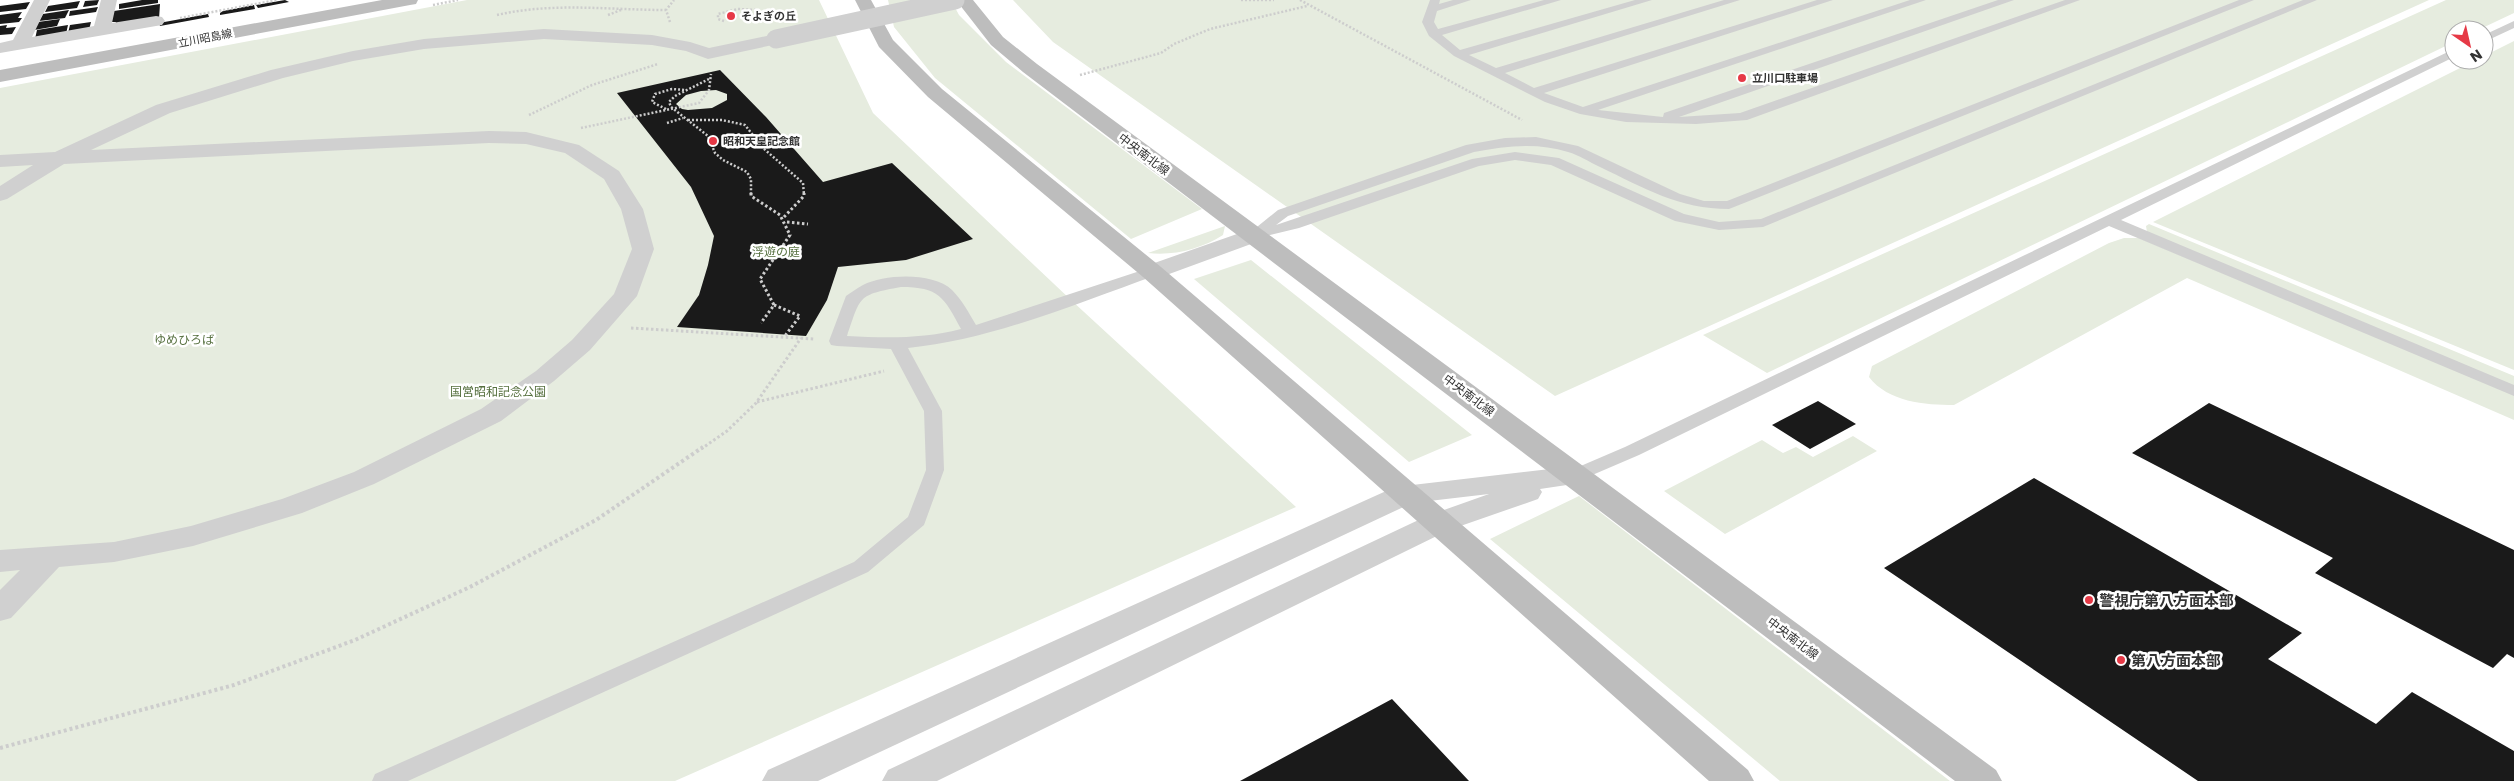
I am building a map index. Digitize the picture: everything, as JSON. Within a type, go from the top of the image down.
[{"type":"main road","name":"立川昭島線","points":[[0,67],[365,0]]},
{"type":"main road","name":"立川昭島線","points":[[0,76],[410,0]]},
{"type":"main road","points":[[863,0],[886,43],[935,93],[1152,272],[1735,781]]},
{"type":"main road","name":"中央南北線","points":[[964,0],[997,41],[1049,83],[1983,781]]},
{"type":"street","points":[[20,44],[42,0]]},
{"type":"street","points":[[102,30],[109,0]]},
{"type":"street","points":[[0,195],[61,157],[163,109],[277,74],[353,56],[424,44],[544,34],[595,35],[652,40],[690,47],[708,54],[955,0]]},
{"type":"street","points":[[0,48],[156,21]]},
{"type":"street","points":[[0,161],[489,137],[526,138],[572,149],[612,175],[632,209],[643,249],[625,296],[598,328],[544,376],[491,414],[364,478],[292,506],[193,536],[114,552],[0,561]]},
{"type":"street","points":[[1152,272],[1254,235]]},
{"type":"street","points":[[782,781],[1406,494],[1576,475]]},
{"type":"street","points":[[901,781],[1438,523],[1576,475]]},
{"type":"street","points":[[0,610],[50,557]]},
{"type":"lane","points":[[1466,0],[1433,5],[1428,22],[1433,34],[1440,42],[1458,54],[1556,103],[1625,118],[1701,121],[1742,117],[2044,5]]},
{"type":"lane","points":[[1433,34],[1556,0]]},
{"type":"lane","points":[[1458,54],[1647,0]]},
{"type":"lane","points":[[1495,72],[1735,0]]},
{"type":"lane","points":[[1533,92],[1828,0]]},
{"type":"lane","points":[[1586,110],[1921,0]]},
{"type":"lane","points":[[1658,120],[2016,2],[2060,5],[2075,0]]},
{"type":"lane","points":[[1254,235],[1283,213],[1472,148],[1505,142],[1536,141],[1572,150],[1675,198],[1704,205],[1729,205],[2249,0]]},
{"type":"lane","points":[[1254,235],[1294,225],[1477,162],[1515,156],[1554,161],[1680,218],[1719,226],[1763,223],[2312,0]]},
{"type":"lane","points":[[2494,34],[2514,24]]},
{"type":"lane","points":[[1576,475],[1632,451],[2444,58]]},
{"type":"lane","points":[[2108,220],[2514,391]]},
{"type":"lane","points":[[971,332],[957,306],[945,292],[926,282],[901,282],[869,288],[852,299],[837,341],[897,344],[938,340],[971,332],[1152,272]]},
{"type":"lane","points":[[384,781],[861,567],[917,520],[935,470],[934,411],[897,344]]},
{"type":"path","points":[[156,21],[277,0]]},
{"type":"path","points":[[1241,0],[1274,0]]},
{"type":"path","points":[[1300,0],[1525,122],[1536,141]]},
{"type":"path","points":[[1049,83],[1160,53],[1169,46],[1214,28],[1308,5]]},
{"type":"path","points":[[724,21],[718,19],[718,14],[729,9],[746,7],[757,10],[764,17],[755,22]]},
{"type":"path","points":[[568,94],[636,69],[661,63]]},
{"type":"path","points":[[576,130],[699,103],[709,90],[709,79],[686,90],[669,102],[676,113]]},
{"type":"path","points":[[686,90],[672,89],[654,94],[652,102],[686,119],[708,136],[715,153],[723,160],[747,172],[750,179],[751,196],[784,217],[787,222],[790,235],[760,279],[774,305],[800,316],[784,337]]},
{"type":"path","points":[[667,123],[686,119],[720,120],[743,124],[761,146],[789,168],[803,183],[804,196],[784,217]]},
{"type":"path","points":[[787,222],[808,224]]},
{"type":"path","points":[[761,323],[774,305]]},
{"type":"path","points":[[598,328],[667,329],[837,341]]},
{"type":"path","points":[[0,748],[234,685],[373,632],[470,587],[596,520],[727,431],[756,403],[801,338]]},
{"type":"path","points":[[756,403],[858,379],[907,363]]},
{"type":"green space","name":"国営昭和記念公園","points":[[467,0],[819,0],[873,113],[1071,300],[1296,507],[675,781],[0,781],[0,88]]},
{"type":"green space","points":[[888,0],[951,0],[959,15],[1006,62],[1202,209],[1131,239],[935,78],[894,27]]},
{"type":"green space","points":[[1013,0],[2429,0],[1555,396],[1053,42]]},
{"type":"green space","points":[[2446,0],[2514,0],[2514,13],[2494,22],[2494,20],[2444,20],[2444,47],[1767,373],[1703,335]]},
{"type":"green space","points":[[2514,41],[2514,370],[2153,222],[2456,70],[2494,70],[2494,51]]},
{"type":"green space","points":[[2149,224],[2514,376],[2514,388],[2147,232],[2146,226]]},
{"type":"green space","points":[[1225,226],[1223,235],[1196,248],[1168,253],[1148,253]]},
{"type":"green space","points":[[2124,238],[2139,238],[2514,395],[2514,420],[2187,278],[1954,405],[1919,403],[1897,397],[1886,392],[1869,377],[1872,366],[2109,243]]},
{"type":"green space","points":[[1251,260],[1472,435],[1409,462],[1194,279]]},
{"type":"green space","points":[[1853,436],[1877,451],[1725,534],[1664,491],[1762,440],[1783,453],[1796,447],[1813,457]]},
{"type":"green space","points":[[1579,496],[1950,781],[1780,781],[1490,539]]},
{"type":"building","points":[[99,0],[97,5],[83,7],[85,1]]},
{"type":"building","points":[[142,0],[158,0],[158,3],[119,9],[119,4]]},
{"type":"building","points":[[285,0],[289,2],[258,8],[256,5]]},
{"type":"building","points":[[80,1],[77,8],[45,12],[48,6]]},
{"type":"building","points":[[30,2],[26,9],[0,12],[0,6]]},
{"type":"building","points":[[160,4],[159,19],[115,25],[116,22],[111,22],[114,11]]},
{"type":"building","points":[[254,5],[255,9],[220,15],[223,11]]},
{"type":"building","points":[[98,7],[96,12],[69,16],[70,11]]},
{"type":"building","points":[[69,10],[65,18],[39,21],[43,14]]},
{"type":"building","points":[[22,12],[18,18],[22,18],[19,22],[0,24],[0,15]]},
{"type":"building","points":[[208,14],[209,17],[160,26],[159,23]]},
{"type":"building","points":[[60,19],[57,26],[34,30],[38,22]]},
{"type":"building","points":[[91,22],[89,30],[68,33],[70,25]]},
{"type":"building","points":[[7,25],[6,28],[16,27],[12,34],[0,35],[0,26]]},
{"type":"building","points":[[68,25],[66,34],[35,39],[37,30]]},
{"type":"building","name":"浮遊の庭","points":[[720,70],[766,117],[823,182],[892,163],[973,239],[906,260],[838,267],[827,300],[806,336],[677,327],[699,295],[714,236],[691,187],[617,93]],"holes":[[[716,90],[727,94],[727,100],[712,108],[688,110],[682,109],[676,104],[686,95],[701,91]]]},
{"type":"building","points":[[1818,401],[1856,424],[1810,449],[1772,425]]},
{"type":"building","points":[[2209,403],[2514,550],[2514,658],[2507,654],[2493,668],[2315,573],[2333,558],[2132,453]]},
{"type":"building","name":"警視庁第八方面本部","points":[[2034,478],[2302,633],[2268,659],[2376,724],[2412,692],[2514,751],[2514,781],[2198,781],[1884,568]]},
{"type":"building","points":[[1392,699],[1469,781],[1240,781]]},
{"type":"place","name":"そよぎの丘","points":[[731,16]]},
{"type":"place","name":"立川口駐車場","points":[[1742,78]]},
{"type":"place","name":"昭和天皇記念館","points":[[713,141]]},
{"type":"place","name":"警視庁第八方面本部","points":[[2089,600]]},
{"type":"place","name":"第八方面本部","points":[[2121,660]]},
{"type":"park label","name":"ゆめひろば","points":[[184,339]]}]
